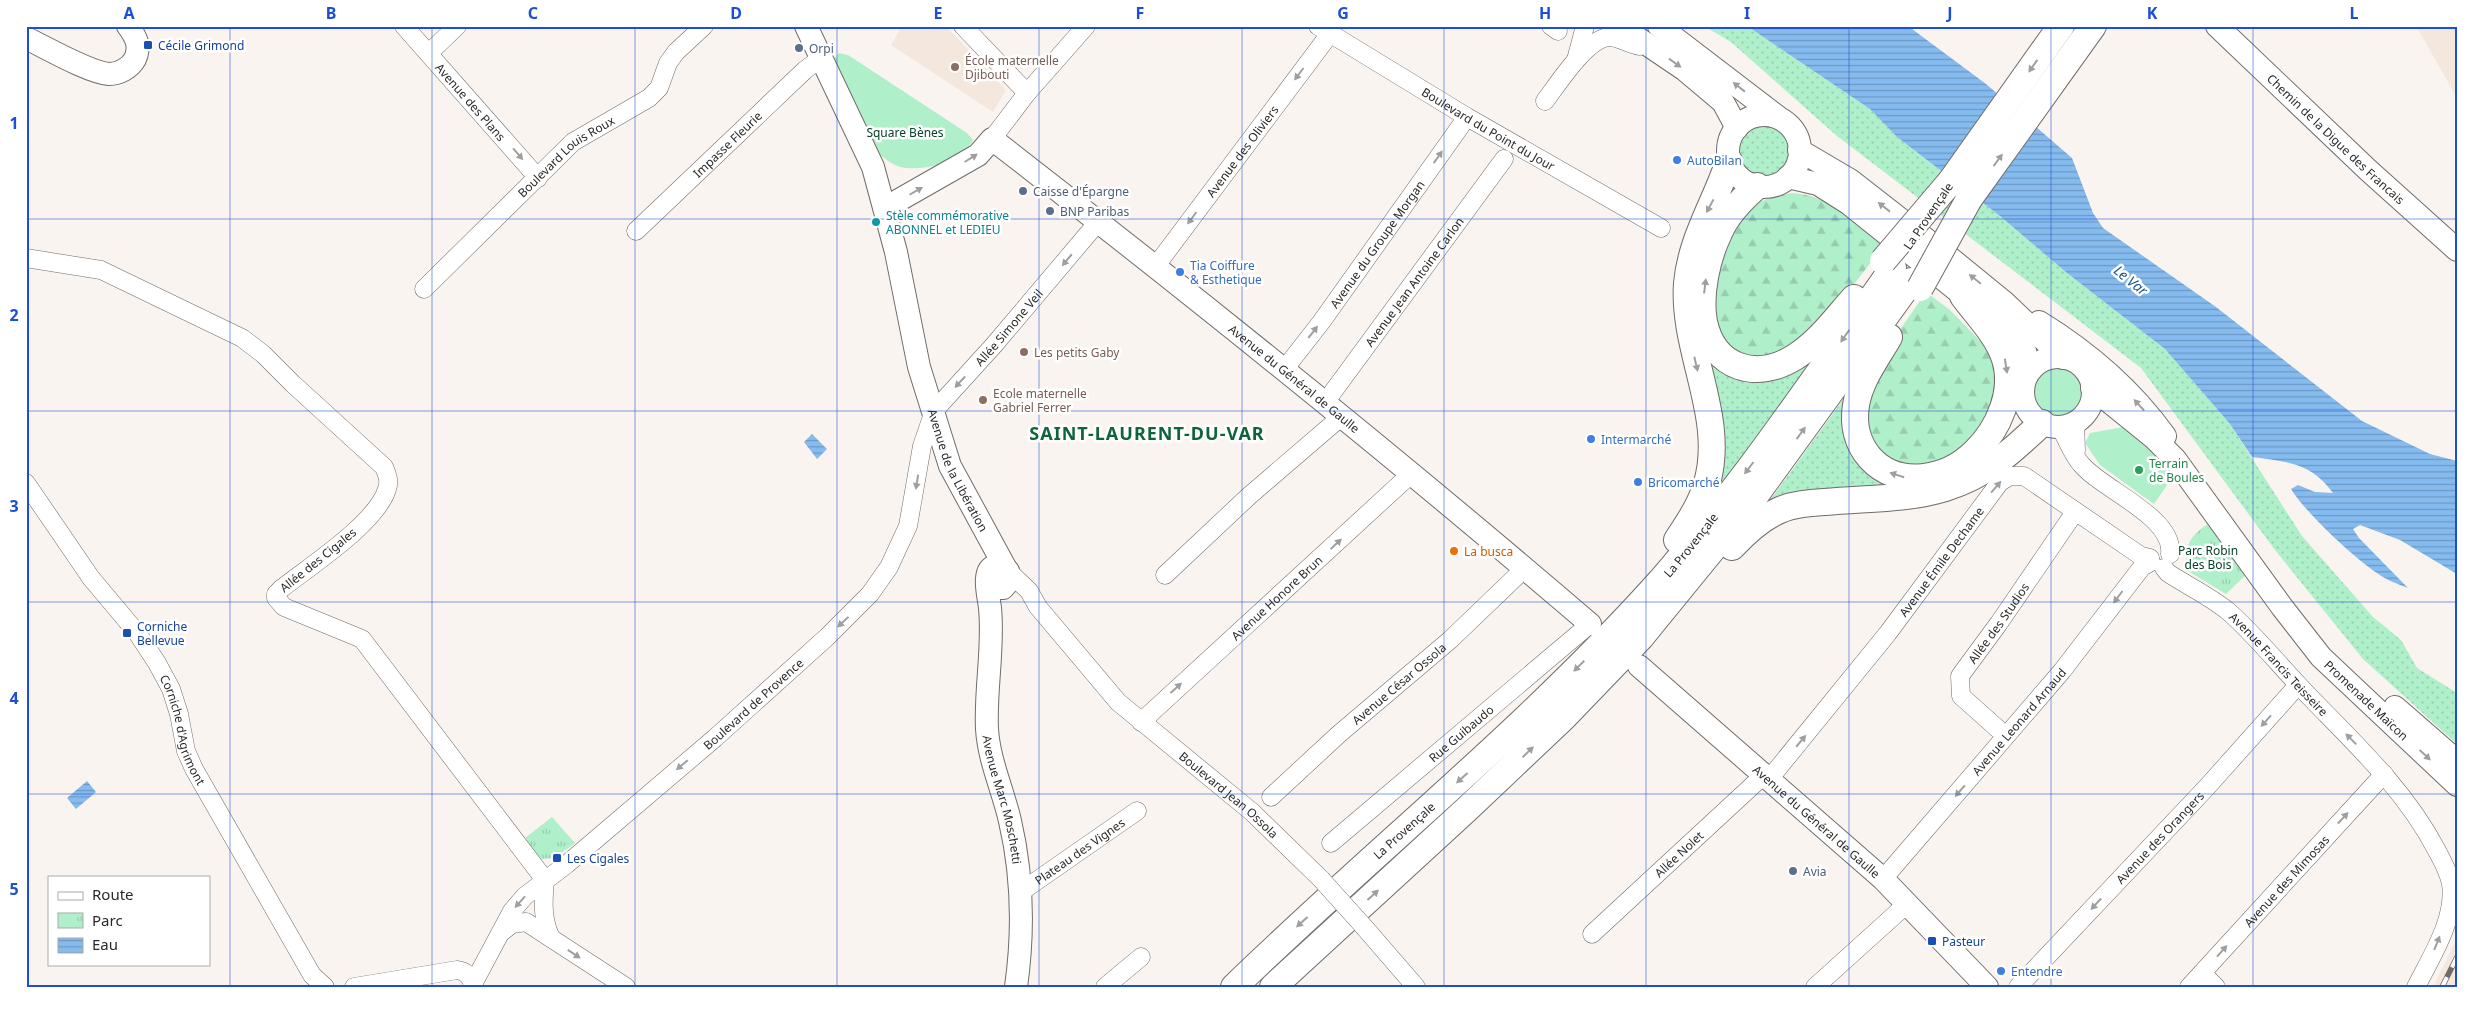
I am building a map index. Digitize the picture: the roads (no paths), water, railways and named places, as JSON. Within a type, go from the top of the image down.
[{"type":"highway","name":"La Provençale","points":[[1273,987],[1564,717],[1641,637],[1747,507],[1902,274],[1951,182],[2061,26]]},
{"type":"highway","name":"La Provençale","points":[[1234,987],[1486,756],[1602,628],[1656,586],[1706,526],[1805,393],[1902,274],[1969,200],[2093,26]]},
{"type":"highway","points":[[1602,628],[1635,596],[1688,523],[1706,483],[1711,463],[1710,425],[1690,332],[1687,284],[1693,251],[1700,228],[1721,184],[1729,162]]},
{"type":"highway","points":[[1757,186],[1724,223],[1712,251],[1707,270],[1704,292],[1704,321],[1711,340],[1729,362],[1748,369],[1761,369],[1795,357],[1816,341],[1836,318],[1902,274]]},
{"type":"highway","points":[[1902,274],[1856,404],[1857,434],[1862,447],[1876,464],[1896,476],[1906,478],[1934,475],[1975,452],[2004,430],[2024,403]]},
{"type":"highway","points":[[1963,296],[1998,344],[2007,369],[2007,393],[2004,408],[1996,424],[1975,452]]},
{"type":"highway","points":[[1641,637],[1707,575],[1742,536],[1768,516],[1798,505],[1882,498],[1944,488],[1986,471],[2066,421]]},
{"type":"main road","points":[[26,38],[100,72],[115,73],[127,68],[136,55],[137,42],[128,26]]},
{"type":"main road","name":"Avenue de la Libération","points":[[806,26],[872,167],[896,252],[919,367],[952,471],[999,578]]},
{"type":"main road","points":[[1620,26],[1656,37],[1778,117],[1792,129],[1797,138],[1799,150],[1798,160],[1788,177],[1777,184],[1757,186],[1745,181],[1736,173],[1729,162],[1728,150],[1730,140],[1736,128],[1753,117],[1764,115],[1778,117]]},
{"type":"main road","name":"Chemin de la Digue des Francais","points":[[2217,26],[2368,170],[2457,250]]},
{"type":"main road","points":[[1656,37],[1723,102],[1736,128]]},
{"type":"main road","points":[[885,208],[978,155],[992,139]]},
{"type":"main road","name":"Avenue du Général de Gaulle","points":[[992,139],[1155,267],[1525,568],[1602,628]]},
{"type":"main road","points":[[1799,150],[1850,180],[2004,302],[2064,358]]},
{"type":"main road","points":[[1788,177],[1818,184],[1848,202],[2019,342],[2030,370]]},
{"type":"main road","points":[[2004,302],[2066,338],[2092,356],[2154,420],[2168,441],[2175,459]]},
{"type":"main road","points":[[2064,358],[2075,361],[2085,370],[2092,388],[2092,399],[2066,421],[2031,415],[2024,403],[2022,390],[2030,370],[2047,359],[2064,358]]},
{"type":"main road","name":"Avenue de la Libération","points":[[919,367],[920,398],[926,434],[956,497],[980,539],[999,578]]},
{"type":"main road","name":"Promenade Maïcon","points":[[2092,388],[2175,459],[2282,608],[2321,657],[2457,785]]},
{"type":"main road","name":"Promenade Maïcon","points":[[2066,421],[2101,413],[2131,420]]},
{"type":"main road","name":"Avenue Marc Moschetti","points":[[999,578],[990,613],[987,730],[991,754],[1010,820],[1022,891],[1021,950],[1016,987]]},
{"type":"main road","name":"Promenade Maïcon","points":[[2282,608],[2457,761]]},
{"type":"main road","name":"Avenue du Général de Gaulle","points":[[1639,666],[1768,776],[1883,879],[1987,987]]},
{"type":"street","name":"Avenue des Plans","points":[[404,26],[430,53],[538,178]]},
{"type":"street","points":[[430,53],[457,26]]},
{"type":"street","name":"Boulevard Louis Roux","points":[[424,289],[573,142],[649,98],[659,88],[668,63],[676,52],[704,26]]},
{"type":"street","points":[[963,26],[1028,93]]},
{"type":"street","points":[[992,139],[1028,93],[1086,26]]},
{"type":"street","points":[[1576,60],[1585,26]]},
{"type":"street","name":"Boulevard du Point du Jour","points":[[1323,30],[1467,117],[1661,228]]},
{"type":"street","name":"Avenue des Oliviers","points":[[1155,267],[1323,30]]},
{"type":"street","points":[[1545,101],[1576,60],[1598,40],[1609,37],[1630,45],[1656,37]]},
{"type":"street","name":"Impasse Fleurie","points":[[636,231],[805,70],[821,58]]},
{"type":"street","name":"Avenue du Groupe Morgan","points":[[1283,371],[1322,321],[1467,117]]},
{"type":"street","name":"Avenue Jean Antoine Carlon","points":[[1165,575],[1249,496],[1333,411],[1504,159]]},
{"type":"street","name":"Allée Simone Veil","points":[[926,434],[934,410],[994,345],[1098,222]]},
{"type":"street","name":"Allée des Cigales","points":[[26,258],[101,270],[263,354],[293,384],[332,416],[384,467],[388,477],[388,488],[382,500],[366,520],[347,538],[281,588],[276,594],[276,598],[284,608],[362,639],[545,880]]},
{"type":"street","points":[[2066,421],[2077,459],[2090,473],[2154,521],[2167,537],[2171,545],[2159,558]]},
{"type":"street","points":[[926,434],[946,450]]},
{"type":"street","name":"Boulevard de Provence","points":[[473,985],[518,903],[715,738],[827,637],[870,594],[889,567],[908,526],[926,434]]},
{"type":"street","name":"Avenue Honore Brun","points":[[1141,722],[1411,474]]},
{"type":"street","name":"Avenue Émile Dechame","points":[[1768,776],[1846,688],[2000,482],[2010,476],[2024,476],[2141,556],[2159,558]]},
{"type":"street","name":"Corniche d'Agrimont","points":[[26,483],[91,578],[138,634],[157,663],[171,689],[179,714],[186,751],[194,769],[302,959],[317,982],[324,987]]},
{"type":"street","name":"Allée des Studios","points":[[1998,729],[1961,696],[1960,676],[1999,623],[2075,512]]},
{"type":"street","name":"Avenue Francis Teisseire","points":[[2159,558],[2168,573],[2228,612],[2298,684],[2384,774],[2432,840],[2451,883],[2452,899],[2449,912],[2416,987]]},
{"type":"street","name":"Avenue Leonard Arnaud","points":[[1883,879],[2062,671],[2142,567],[2159,558]]},
{"type":"street","name":"Avenue César Ossola","points":[[1271,797],[1339,734],[1450,640],[1525,568]]},
{"type":"street","name":"Boulevard Jean Ossola","points":[[999,578],[1038,607],[1103,686],[1141,722],[1248,808],[1321,879],[1416,987]]},
{"type":"street","name":"Rue Guibaudo","points":[[1331,843],[1602,628]]},
{"type":"street","name":"Avenue des Orangers","points":[[2018,987],[2207,787],[2298,684]]},
{"type":"street","name":"Avenue des Mimosas","points":[[2189,987],[2384,774]]},
{"type":"street","name":"Allée Nolet","points":[[1592,934],[1768,776]]},
{"type":"street","name":"Plateau des Vignes","points":[[1022,891],[1136,811]]},
{"type":"street","points":[[545,880],[544,914],[546,927],[551,938]]},
{"type":"street","points":[[1815,987],[1908,903]]},
{"type":"street","points":[[499,938],[512,924],[526,922],[626,987]]},
{"type":"street","name":"Boulevard de Provence","points":[[457,971],[469,968],[499,938]]},
{"type":"street","points":[[1105,987],[1141,956]]},
{"type":"street","points":[[441,987],[443,978],[457,971]]},
{"type":"street","points":[[354,987],[457,971],[467,974],[473,985]]},
{"type":"street","points":[[2202,973],[2216,987]]},
{"type":"street","points":[[410,978],[436,987]]},
{"type":"water","name":"Le Var","points":[[1747,26],[1908,26],[1986,84],[2072,158],[2093,213],[2103,228],[2216,307],[2362,421],[2430,454],[2457,461],[2457,574],[2400,540],[2360,525],[2353,529],[2359,538],[2408,588],[2384,578],[2367,566],[2318,522],[2291,489],[2298,485],[2315,492],[2333,493],[2316,475],[2307,469],[2287,462],[2252,457],[2230,424],[2165,349],[2067,273],[2000,216],[1897,137],[1870,109]]},
{"type":"water","points":[[812,434],[827,449],[817,459],[804,442]]},
{"type":"water","points":[[87,781],[96,792],[76,809],[67,798]]},
{"type":"railway","points":[[2442,987],[2457,957]]},
{"type":"place","name":"Cécile Grimond","points":[[148,45]]},
{"type":"place","name":"Orpi","points":[[799,48]]},
{"type":"place","name":"École maternelle Djibouti","points":[[955,67]]},
{"type":"place","name":"AutoBilan","points":[[1677,160]]},
{"type":"place","name":"Caisse d'Épargne","points":[[1023,191]]},
{"type":"place","name":"BNP Paribas","points":[[1050,211]]},
{"type":"place","name":"Stèle commémorative ABONNEL et LEDIEU","points":[[876,222]]},
{"type":"place","name":"Tia Coiffure & Esthetique","points":[[1180,272]]},
{"type":"place","name":"Les petits Gaby","points":[[1024,352]]},
{"type":"place","name":"Ecole maternelle Gabriel Ferrer","points":[[983,400]]},
{"type":"place","name":"Intermarché","points":[[1591,439]]},
{"type":"place","name":"Terrain de Boules","points":[[2139,470]]},
{"type":"place","name":"Bricomarché","points":[[1638,482]]},
{"type":"place","name":"La busca","points":[[1454,551]]},
{"type":"place","name":"Corniche Bellevue","points":[[127,633]]},
{"type":"place","name":"Les Cigales","points":[[557,858]]},
{"type":"place","name":"Avia","points":[[1793,871]]},
{"type":"place","name":"Pasteur","points":[[1932,941]]},
{"type":"place","name":"Entendre","points":[[2001,971]]},
{"type":"district","name":"SAINT-LAURENT-DU-VAR","points":[[1147,433]]},
{"type":"park label","name":"Square Bènes","points":[[905,132]]},
{"type":"park label","name":"Parc Robin des Bois","points":[[2208,557]]}]
